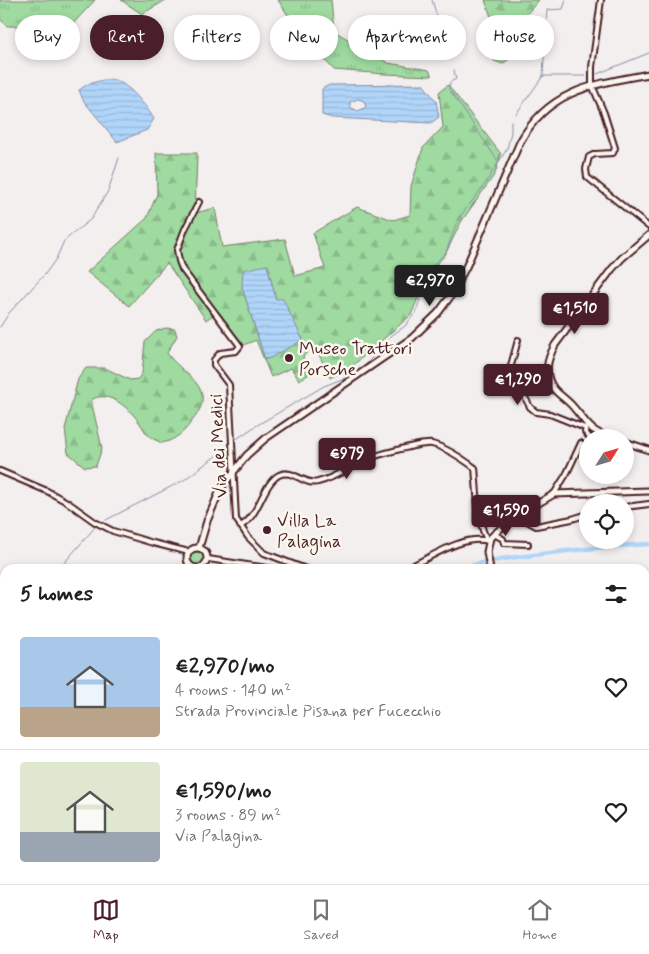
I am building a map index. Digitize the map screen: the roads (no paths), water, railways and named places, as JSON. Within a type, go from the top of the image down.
[{"type":"main road","points":[[200,548],[206,520],[221,488],[248,455],[266,438],[412,338],[438,313],[466,267],[513,156],[527,129],[537,116],[562,97],[592,85],[649,74]]},
{"type":"main road","points":[[586,429],[572,406],[555,390],[549,380],[546,368],[549,356],[555,345],[618,262],[649,235]]},
{"type":"main road","points":[[634,445],[649,450]]},
{"type":"main road","points":[[489,564],[485,540],[518,516],[554,494],[649,491]]},
{"type":"main road","points":[[190,564],[188,561],[189,552],[192,549],[200,548],[206,552],[208,559],[205,564]]},
{"type":"street","points":[[601,0],[592,67],[592,85],[604,113],[615,148],[613,153],[595,154],[589,157],[586,168],[587,177],[649,227]]},
{"type":"street","name":"Via dei Medici","points":[[199,202],[185,229],[177,255],[182,269],[240,346],[236,351],[220,353],[214,360],[214,365],[229,385],[235,513],[240,526]]},
{"type":"street","points":[[518,340],[510,369],[530,407],[536,412],[550,414],[586,429]]},
{"type":"street","points":[[293,564],[264,553],[257,548],[240,526],[250,517],[272,481],[278,476],[287,473],[316,483],[365,460],[428,444],[446,450],[475,468],[485,540],[466,541],[415,564]]},
{"type":"street","points":[[554,494],[579,448]]},
{"type":"street","points":[[0,471],[67,502],[95,522],[113,531],[189,552]]},
{"type":"street","points":[[634,506],[649,504]]},
{"type":"street","points":[[518,516],[536,526],[579,517]]},
{"type":"street","points":[[494,534],[503,539],[504,543],[528,544]]},
{"type":"street","points":[[208,559],[241,564]]},
{"type":"water","points":[[103,80],[114,80],[121,83],[138,97],[154,119],[147,130],[117,142],[83,100],[79,90],[88,84]]},
{"type":"water","points":[[423,84],[436,101],[439,117],[431,123],[332,118],[322,115],[322,89],[329,85]],"holes":[[[358,99],[364,101],[366,107],[358,111],[350,107],[350,102]]]},
{"type":"water","points":[[267,265],[276,299],[283,299],[303,340],[265,359],[242,287],[243,270]]},
{"type":"waterway","points":[[432,0],[437,15]]},
{"type":"waterway","points":[[516,114],[543,76],[547,10],[563,9],[566,0]]},
{"type":"waterway","points":[[597,74],[649,53]]},
{"type":"waterway","points":[[454,70],[456,79],[450,82],[449,89],[498,161]]},
{"type":"waterway","points":[[543,76],[586,76]]},
{"type":"waterway","points":[[362,369],[391,336],[405,326],[416,312],[429,270],[446,252],[458,219],[483,187],[507,149],[511,132],[511,121]]},
{"type":"waterway","points":[[0,327],[9,313],[45,274],[56,259],[64,241],[91,219],[108,191],[119,158]]},
{"type":"waterway","points":[[235,440],[324,386],[355,374]]},
{"type":"waterway","points":[[106,520],[184,480],[228,447]]},
{"type":"waterway","points":[[63,564],[96,526]]},
{"type":"waterway","points":[[476,564],[506,558],[591,548],[649,544]]},
{"type":"place","name":"Museo Trattori Porsche","points":[[289,358]]},
{"type":"place","name":"Villa La Palagina","points":[[267,530]]}]
